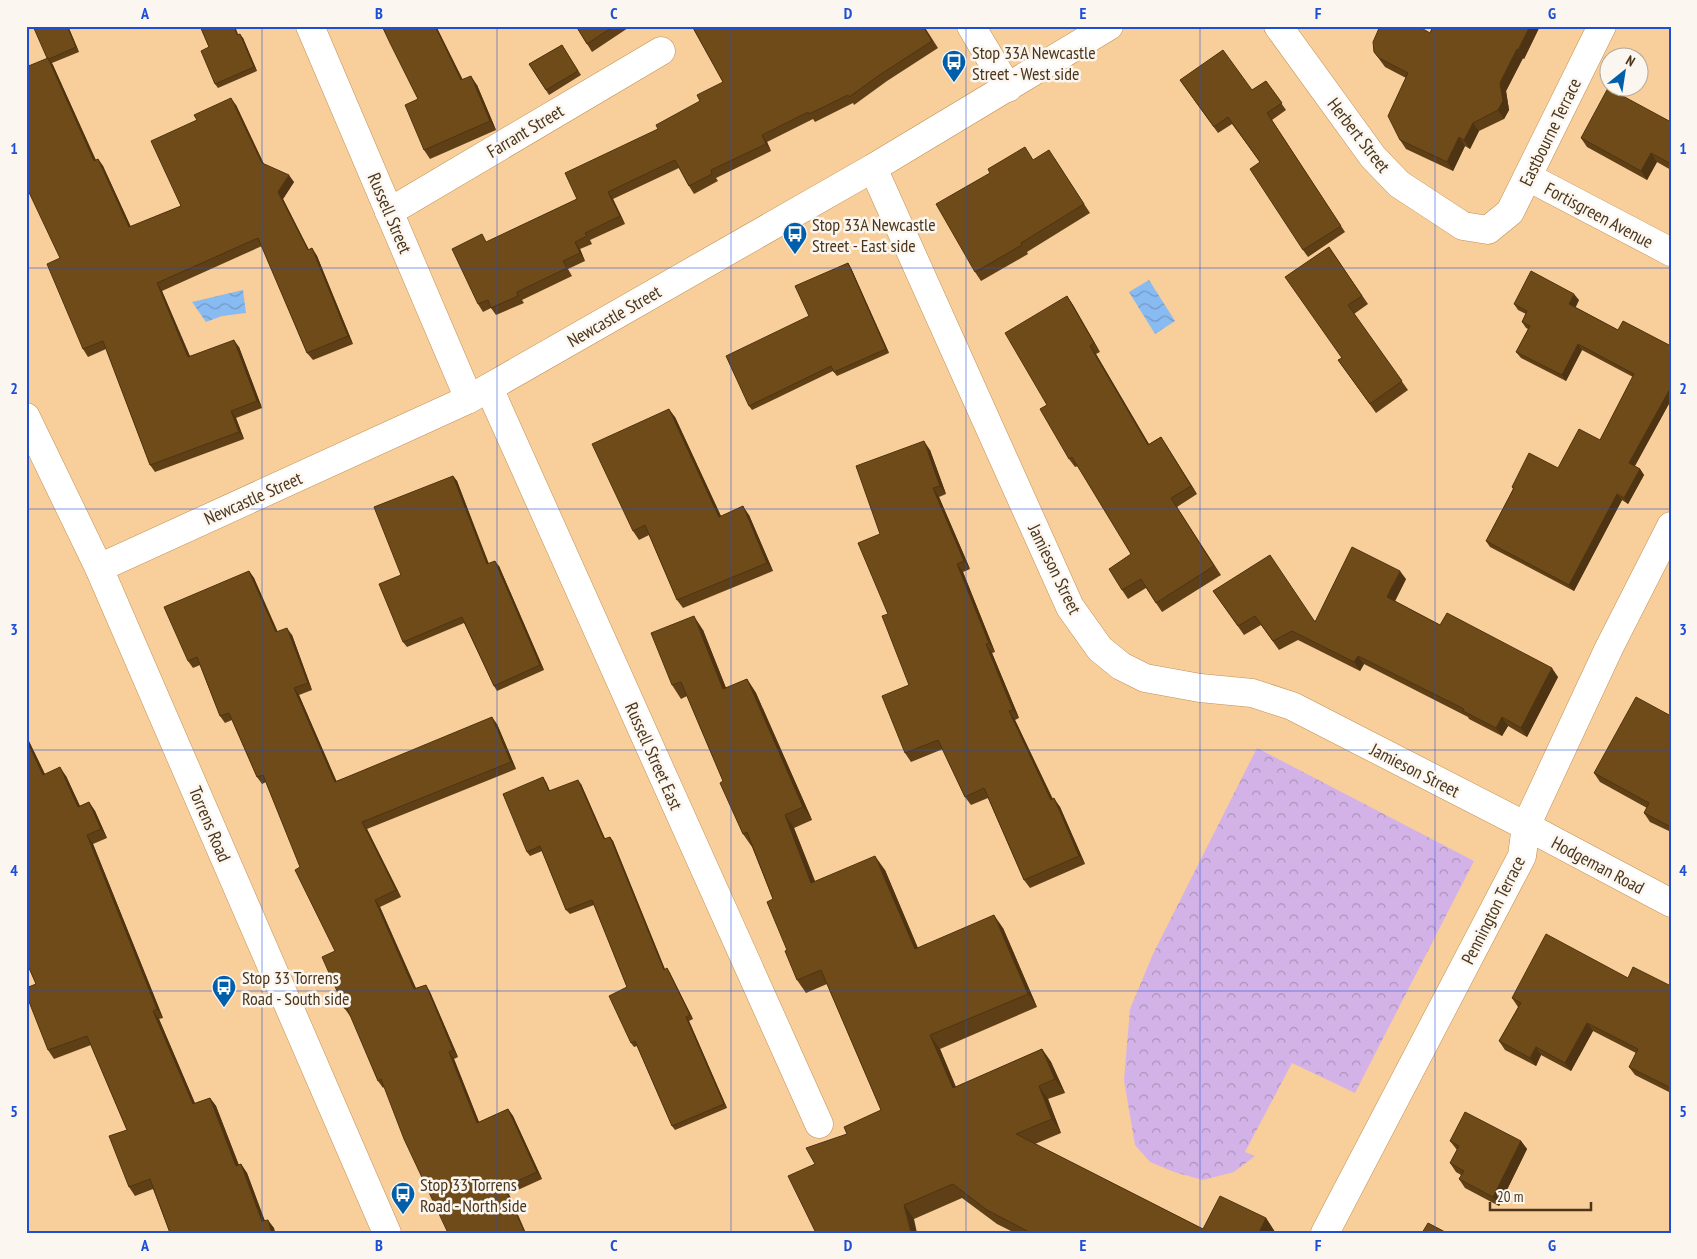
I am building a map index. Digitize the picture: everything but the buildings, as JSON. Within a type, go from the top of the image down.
[{"type":"street","name":"Russell Street","points":[[310,26],[389,212],[479,394]]},
{"type":"street","points":[[971,26],[1008,88]]},
{"type":"street","name":"Newcastle Street","points":[[99,568],[479,394],[873,168],[1109,26]]},
{"type":"street","name":"Herbert Street","points":[[1278,26],[1373,157],[1399,184],[1463,226],[1488,230]]},
{"type":"street","name":"Eastbourne Terrace","points":[[1488,230],[1510,212],[1602,26]]},
{"type":"street","name":"Farrant Street","points":[[389,212],[661,51]]},
{"type":"street","name":"Jamieson Street","points":[[873,168],[1070,607],[1100,649],[1121,666],[1145,678],[1200,688],[1252,693],[1292,706],[1526,826]]},
{"type":"street","name":"Fortisgreen Avenue","points":[[1528,177],[1671,252]]},
{"type":"street","name":"Russell Street East","points":[[479,394],[819,1124]]},
{"type":"street","name":"Torrens Road","points":[[26,417],[99,568],[387,1233]]},
{"type":"street","name":"Pennington Terrace","points":[[1325,1233],[1522,856],[1526,826],[1609,648],[1671,526]]},
{"type":"street","name":"Hodgeman Road","points":[[1526,826],[1671,904]]},
{"type":"green space","points":[[1257,748],[1474,861],[1355,1093],[1292,1063],[1245,1152],[1255,1156],[1234,1172],[1203,1180],[1174,1172],[1150,1162],[1135,1145],[1124,1080],[1130,1009],[1153,954]]},
{"type":"water","points":[[1149,280],[1175,321],[1155,334],[1129,292]]},
{"type":"water","points":[[243,290],[246,313],[222,316],[206,322],[192,302]]},
{"type":"place","name":"Stop 33A Newcastle Street - West side","points":[[954,83]]},
{"type":"place","name":"Stop 33A Newcastle Street - East side","points":[[795,255]]},
{"type":"place","name":"Stop 33 Torrens Road - South side","points":[[224,1008]]},
{"type":"place","name":"Stop 33 Torrens Road - North side","points":[[403,1215]]}]
